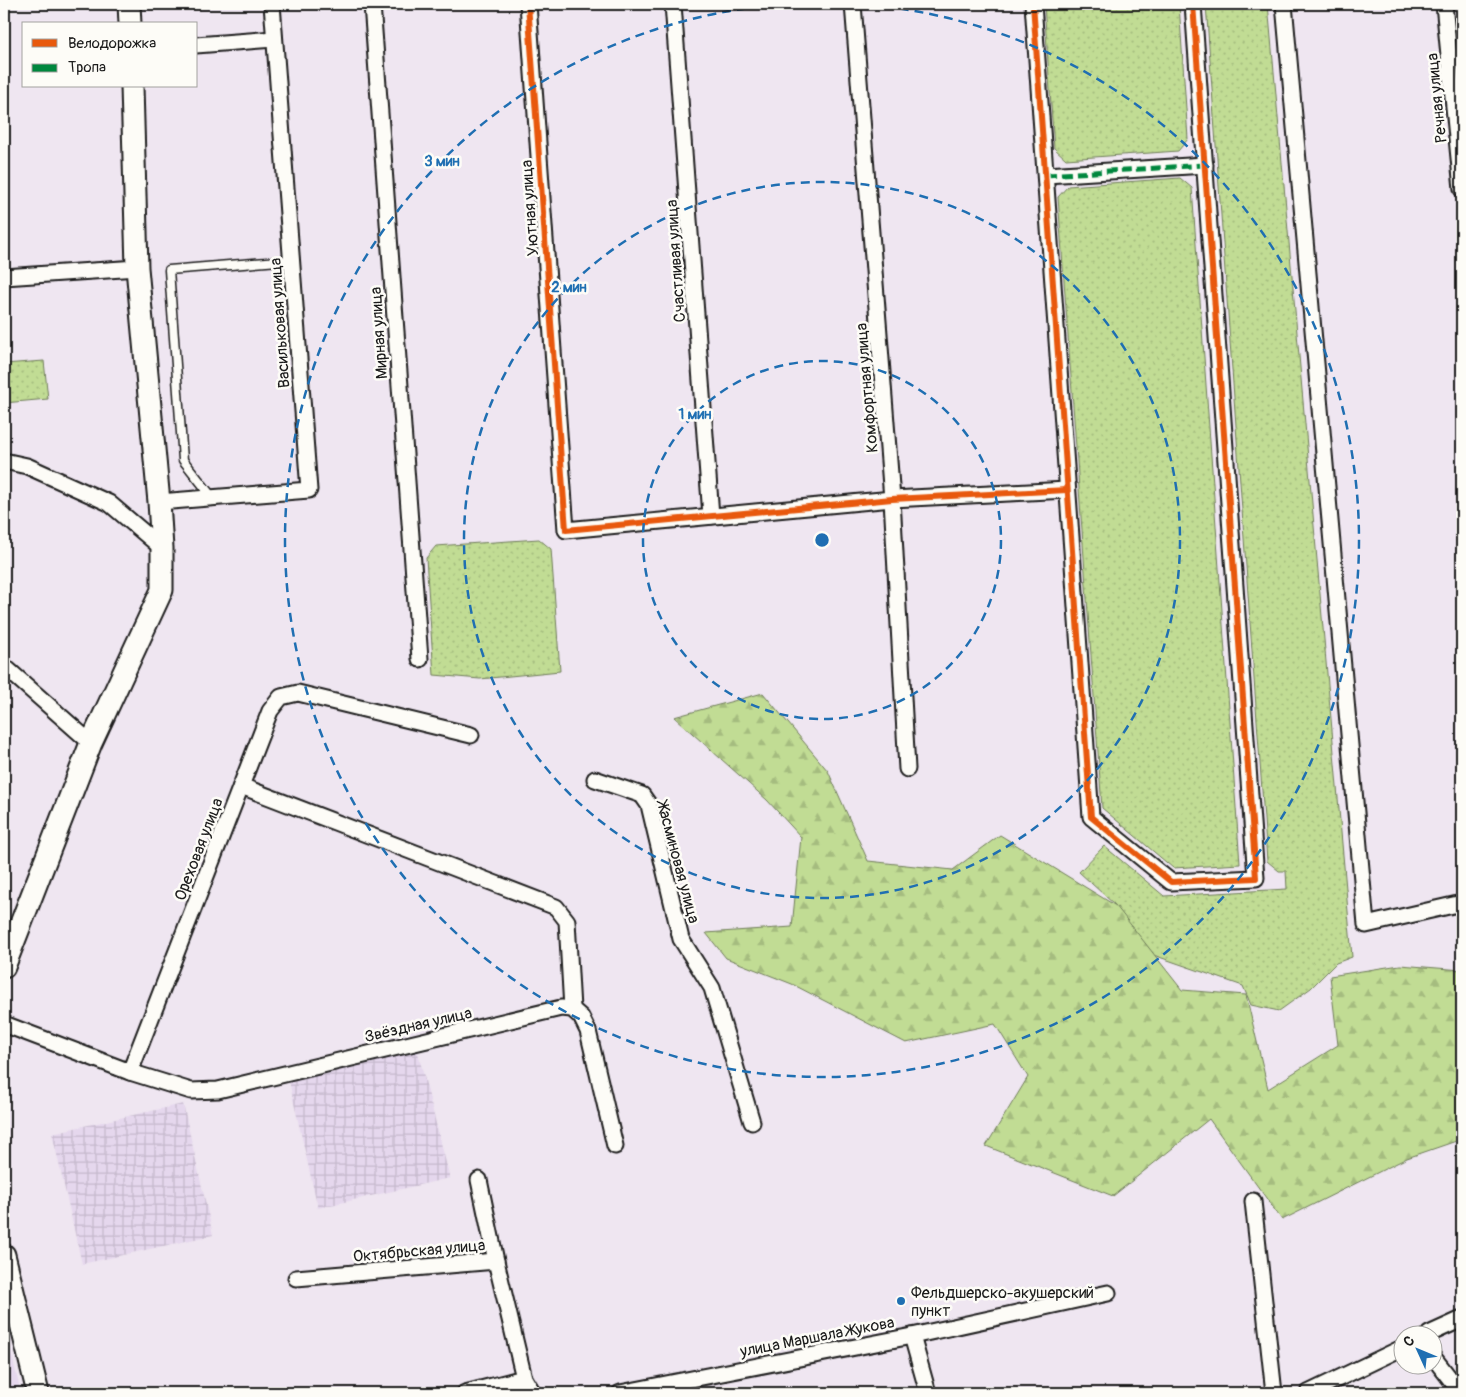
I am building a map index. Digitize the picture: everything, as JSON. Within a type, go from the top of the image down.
[{"type":"street","points":[[129,4],[130,22]]},
{"type":"street","name":"Васильковая улица","points":[[159,502],[309,490],[272,4]]},
{"type":"street","name":"Мирная улица","points":[[372,4],[420,659]]},
{"type":"street","name":"Уютная улица","points":[[528,4],[566,530],[711,516]]},
{"type":"street","name":"Счастливая улица","points":[[673,4],[711,516]]},
{"type":"street","name":"Комфортная улица","points":[[853,4],[892,499],[907,769]]},
{"type":"street","points":[[1034,4],[1091,817],[1171,882],[1256,878],[1193,4]]},
{"type":"street","points":[[1284,4],[1366,924],[1462,903]]},
{"type":"street","name":"Речная улица","points":[[1444,4],[1462,188]]},
{"type":"street","points":[[198,45],[274,38]]},
{"type":"street","points":[[4,966],[91,743],[162,590],[159,502],[138,268],[132,88]]},
{"type":"street","points":[[1046,175],[1205,165]]},
{"type":"street","points":[[4,277],[138,268]]},
{"type":"street","points":[[4,461],[27,466],[109,503],[162,548]]},
{"type":"street","points":[[711,516],[892,499],[1067,490]]},
{"type":"street","points":[[4,666],[91,743]]},
{"type":"street","name":"Ореховая улица","points":[[130,1072],[270,711],[281,697],[298,693],[471,734]]},
{"type":"street","name":"Жасминовая улица","points":[[596,778],[642,795],[649,805],[681,939],[712,988],[752,1122]]},
{"type":"street","points":[[241,786],[556,907],[566,921],[572,1009],[581,1017],[588,1031],[615,1146]]},
{"type":"street","name":"Звёздная улица","points":[[130,1072],[191,1091],[218,1090],[561,1008],[572,1009]]},
{"type":"street","points":[[4,1024],[130,1072]]},
{"type":"street","points":[[479,1180],[496,1261]]},
{"type":"street","points":[[1253,1201],[1274,1393]]},
{"type":"street","points":[[4,1255],[38,1393]]},
{"type":"street","name":"Октябрьская улица","points":[[296,1278],[496,1261],[524,1378],[533,1393]]},
{"type":"street","name":"улица Маршала Жукова","points":[[620,1393],[912,1336],[1108,1293]]},
{"type":"street","points":[[1444,1327],[1462,1319]]},
{"type":"street","points":[[912,1336],[928,1393]]},
{"type":"street","points":[[1308,1393],[1394,1352]]},
{"type":"street","points":[[1444,1371],[1461,1393]]},
{"type":"street","points":[[465,1393],[524,1378]]},
{"type":"lane","points":[[213,498],[183,460],[169,270],[291,260]]},
{"type":"shaded area","points":[[417,1049],[450,1178],[318,1208],[288,1077]]},
{"type":"shaded area","points":[[183,1104],[213,1235],[82,1264],[52,1133]]},
{"type":"shaded area","points":[[4,1324],[21,1393],[4,1393]]},
{"type":"green space","points":[[1044,4],[1179,4],[1188,139],[1178,151],[1066,159],[1054,148]]},
{"type":"green space","points":[[1206,4],[1268,4],[1352,957],[1336,963],[1311,988],[1279,1011],[1251,1005],[1243,986],[1133,948],[1115,905],[1079,872],[1104,846],[1164,896],[1287,889],[1286,871],[1279,871],[1267,861]]},
{"type":"green space","points":[[1180,178],[1192,188],[1240,864],[1173,868],[1102,808],[1058,197],[1068,186]]},
{"type":"green space","points":[[44,361],[48,399],[4,403],[4,364]]},
{"type":"green space","points":[[539,539],[551,549],[560,671],[480,679],[434,675],[426,558],[436,546]]},
{"type":"green space","points":[[763,693],[828,771],[868,861],[953,870],[1000,835],[1116,906],[1182,990],[1246,995],[1268,1089],[1338,1045],[1330,976],[1400,965],[1462,970],[1462,1139],[1407,1158],[1282,1220],[1209,1119],[1113,1196],[986,1146],[1028,1077],[995,1024],[906,1043],[792,984],[726,958],[706,933],[792,927],[801,837],[767,800],[674,717]]},
{"type":"marked path","points":[[1046,175],[1205,165]]},
{"type":"cycle path","points":[[528,4],[566,530],[892,499],[1067,490]]},
{"type":"cycle path","points":[[1033,4],[1091,817],[1171,882],[1256,878],[1193,4]]},
{"type":"place","name":"Фельдшерско-акушерский пункт","points":[[901,1301]]}]
